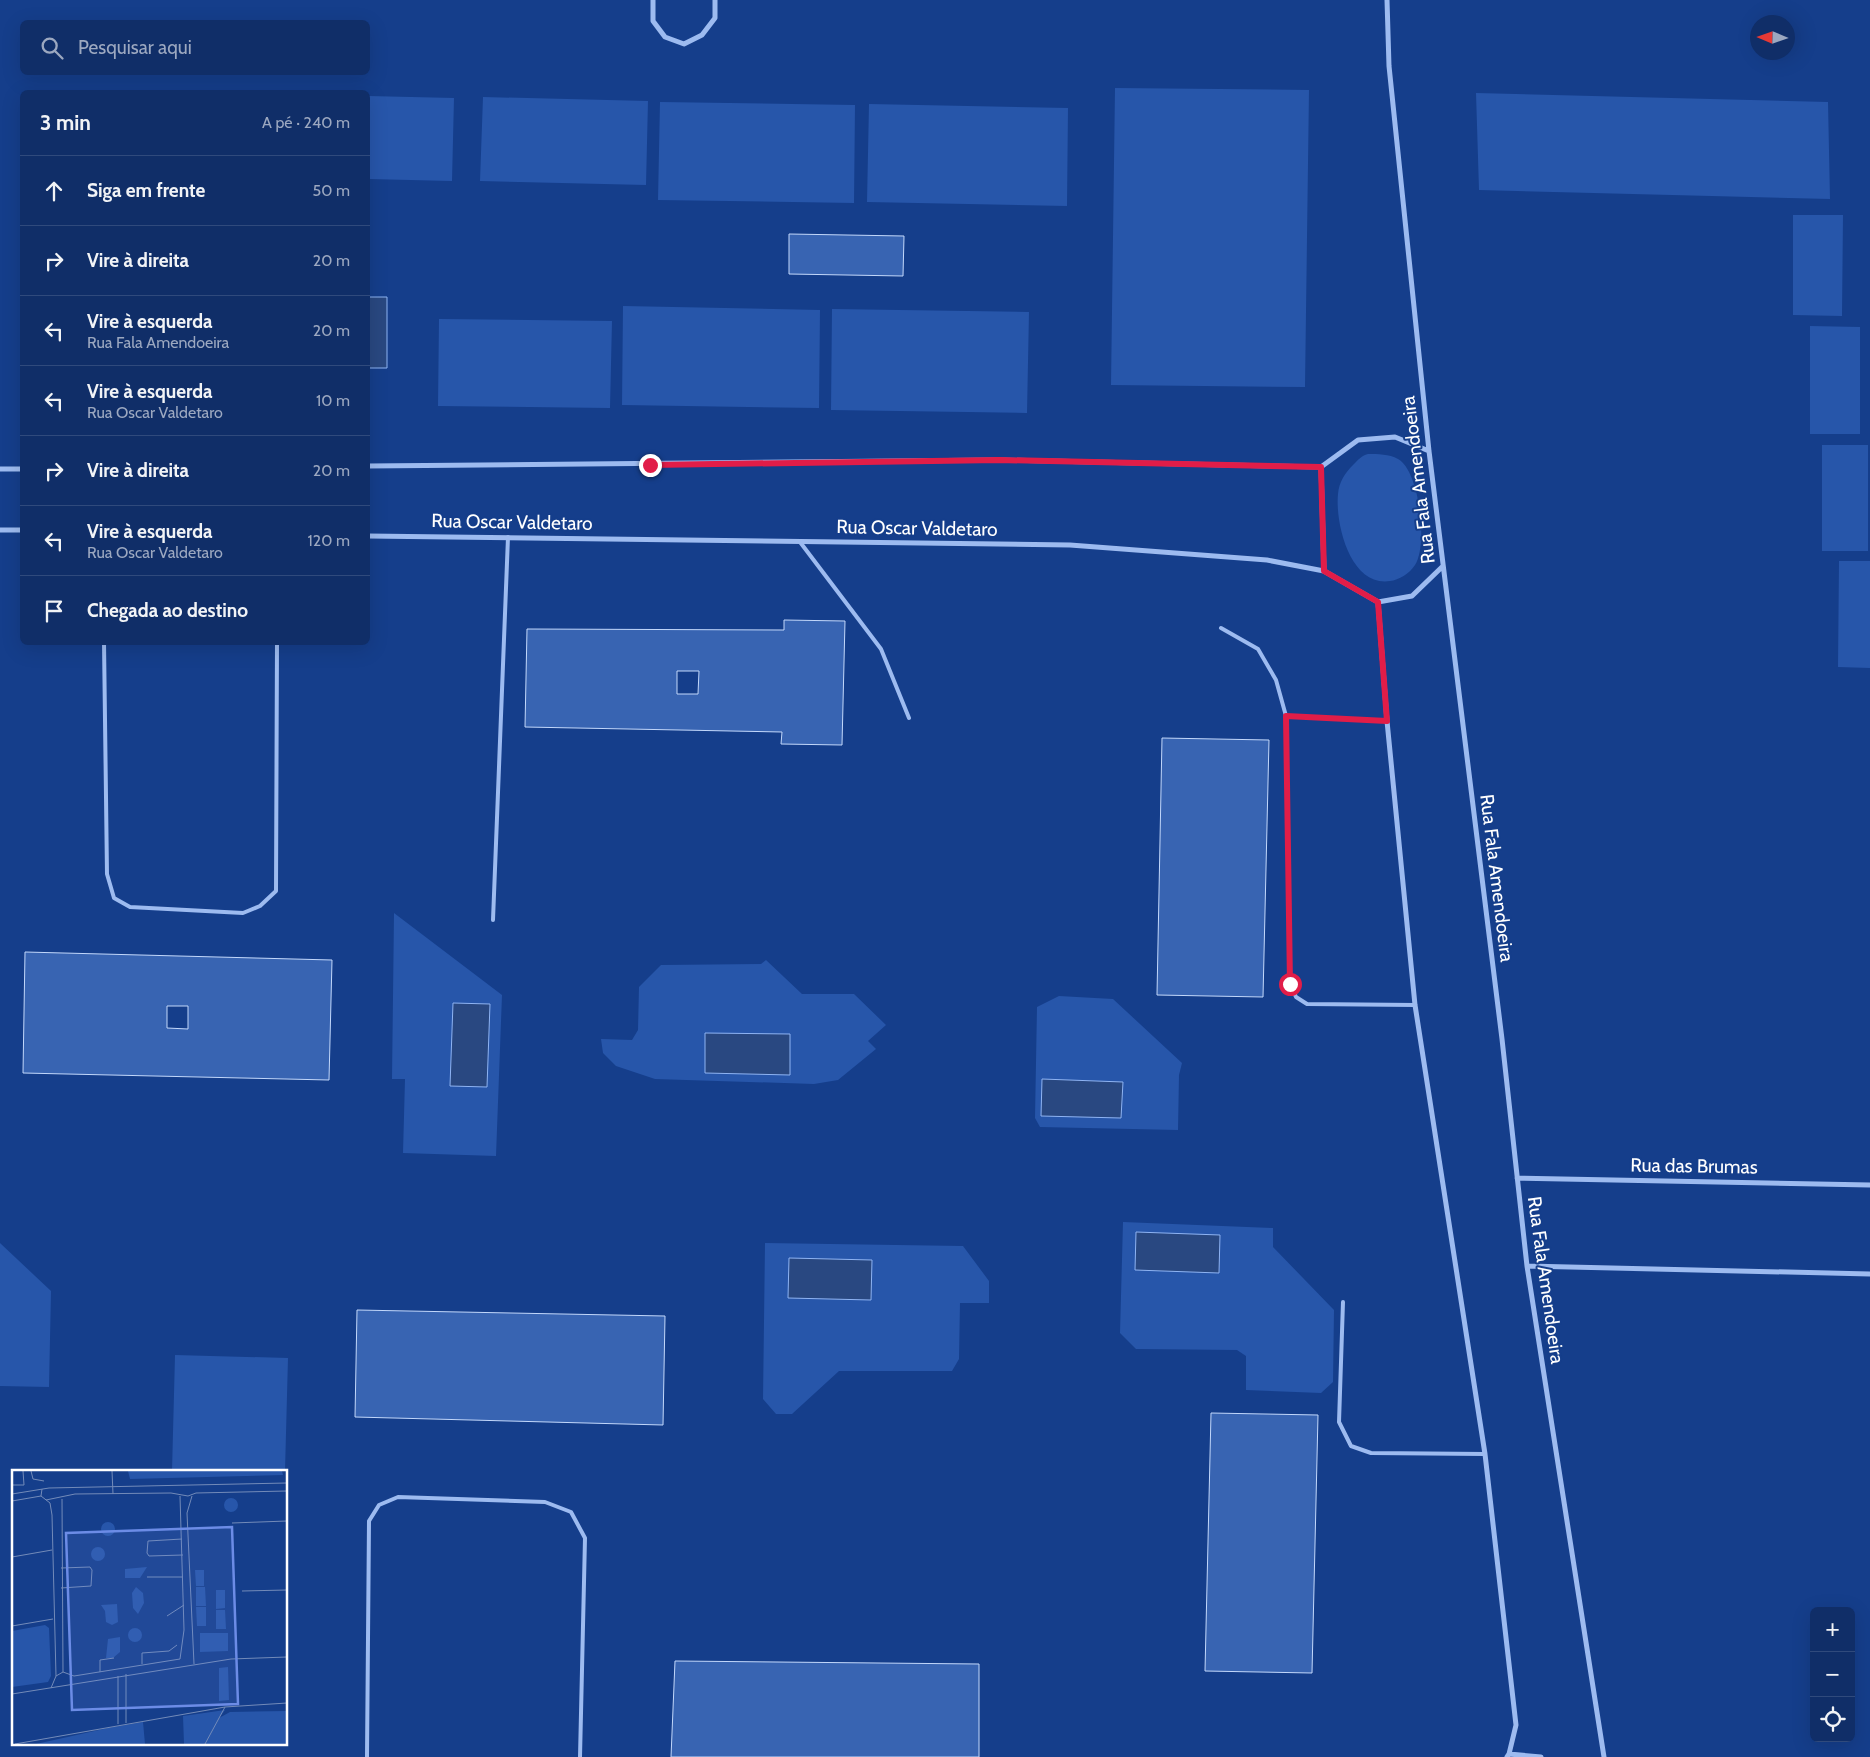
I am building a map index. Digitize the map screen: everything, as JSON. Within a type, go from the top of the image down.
[{"type":"street","points":[[653,0],[653,21],[665,37],[684,44],[702,35],[715,18],[715,0]]},
{"type":"street","name":"Rua Fala Amendoeira","points":[[1387,0],[1389,66],[1430,451],[1502,1039],[1527,1266],[1604,1757]]},
{"type":"street","points":[[370,466],[999,460],[1321,467],[1358,440],[1394,437],[1430,451]]},
{"type":"street","points":[[1321,467],[1324,571]]},
{"type":"street","points":[[0,469],[20,469]]},
{"type":"street","points":[[0,530],[20,530]]},
{"type":"street","name":"Rua Oscar Valdetaro","points":[[370,536],[1070,545],[1267,560],[1324,571],[1378,602]]},
{"type":"street","points":[[1444,566],[1412,596],[1378,602],[1387,721],[1415,1004],[1485,1454],[1516,1725],[1508,1755],[1541,1757]]},
{"type":"street","name":"Rua das Brumas","points":[[1517,1178],[1870,1185]]},
{"type":"street","points":[[1527,1266],[1870,1274]]},
{"type":"lane","points":[[493,920],[508,537]]},
{"type":"lane","points":[[800,542],[881,649],[909,718]]},
{"type":"lane","points":[[1221,628],[1258,649],[1276,680],[1286,716],[1290,984],[1296,997],[1307,1004],[1415,1004]]},
{"type":"lane","points":[[104,645],[107,874],[114,898],[130,906],[243,913],[260,906],[276,891],[277,645]]},
{"type":"lane","points":[[1286,716],[1387,721]]},
{"type":"lane","points":[[1343,1302],[1339,1422],[1351,1446],[1371,1453],[1485,1454]]},
{"type":"lane","points":[[367,1757],[368,1520],[379,1505],[398,1497],[545,1502],[571,1512],[585,1538],[580,1757]]},
{"type":"shaded area","points":[[1115,88],[1309,90],[1305,387],[1111,385]]},
{"type":"shaded area","points":[[1476,93],[1828,102],[1830,199],[1479,190]]},
{"type":"shaded area","points":[[370,96],[454,98],[452,181],[370,179]]},
{"type":"shaded area","points":[[483,97],[648,101],[646,185],[480,181]]},
{"type":"shaded area","points":[[660,102],[855,105],[854,203],[658,200]]},
{"type":"shaded area","points":[[869,104],[1068,108],[1067,206],[867,202]]},
{"type":"shaded area","points":[[1793,215],[1843,215],[1842,316],[1793,315]]},
{"type":"shaded area","points":[[370,297],[387,297],[387,368],[370,368]]},
{"type":"shaded area","points":[[623,306],[820,310],[819,408],[622,405]]},
{"type":"shaded area","points":[[832,309],[1029,312],[1027,413],[831,410]]},
{"type":"shaded area","points":[[439,319],[612,321],[610,408],[438,406]]},
{"type":"shaded area","points":[[1810,326],[1860,327],[1860,434],[1810,434]]},
{"type":"shaded area","points":[[1822,445],[1868,445],[1868,551],[1822,551]]},
{"type":"shaded area","points":[[1368,454],[1395,457],[1406,466],[1412,478],[1420,509],[1421,542],[1415,565],[1404,576],[1390,581],[1376,580],[1365,574],[1355,564],[1348,551],[1339,521],[1338,494],[1341,482],[1353,465],[1361,457]]},
{"type":"shaded area","points":[[1839,561],[1870,561],[1870,668],[1838,667]]},
{"type":"shaded area","points":[[394,913],[502,995],[496,1156],[403,1153],[405,1079],[392,1079]]},
{"type":"shaded area","points":[[766,960],[802,994],[854,994],[886,1025],[868,1041],[876,1049],[838,1080],[814,1084],[655,1079],[616,1066],[603,1053],[601,1039],[632,1040],[638,1030],[639,987],[661,965],[761,964]]},
{"type":"shaded area","points":[[1059,996],[1113,999],[1182,1063],[1179,1075],[1178,1130],[1040,1127],[1035,1118],[1037,1007]]},
{"type":"shaded area","points":[[453,1003],[490,1004],[487,1087],[450,1086]]},
{"type":"shaded area","points":[[705,1033],[790,1034],[790,1075],[705,1073]]},
{"type":"shaded area","points":[[1042,1079],[1123,1082],[1121,1118],[1041,1116]]},
{"type":"shaded area","points":[[1123,1222],[1273,1228],[1273,1247],[1334,1310],[1333,1382],[1321,1393],[1246,1390],[1246,1356],[1237,1350],[1136,1349],[1120,1333]]},
{"type":"shaded area","points":[[1136,1232],[1220,1235],[1219,1273],[1135,1270]]},
{"type":"shaded area","points":[[0,1243],[51,1291],[49,1387],[0,1386]]},
{"type":"shaded area","points":[[765,1243],[963,1246],[989,1281],[989,1303],[960,1303],[959,1359],[952,1371],[839,1371],[792,1414],[776,1414],[763,1399]]},
{"type":"shaded area","points":[[789,1258],[872,1260],[871,1300],[788,1298]]},
{"type":"shaded area","points":[[175,1355],[288,1358],[285,1470],[172,1470]]},
{"type":"building","points":[[789,234],[904,236],[903,276],[789,274]]},
{"type":"building","points":[[784,620],[845,621],[842,745],[781,744],[782,732],[525,727],[527,629],[784,630]],"holes":[[[677,671],[699,671],[698,694],[677,694]]]},
{"type":"building","points":[[1162,738],[1269,740],[1263,997],[1157,995]]},
{"type":"building","points":[[25,952],[332,960],[329,1080],[23,1073]],"holes":[[[167,1006],[188,1006],[188,1029],[167,1028]]]},
{"type":"building","points":[[357,1310],[665,1316],[663,1425],[355,1417]]},
{"type":"building","points":[[1211,1413],[1318,1415],[1312,1673],[1205,1671]]},
{"type":"building","points":[[675,1661],[979,1664],[979,1757],[671,1757]]},
{"type":"route","points":[[650,465],[999,460],[1321,467],[1324,571],[1378,602],[1387,721],[1286,716],[1290,984]]}]
